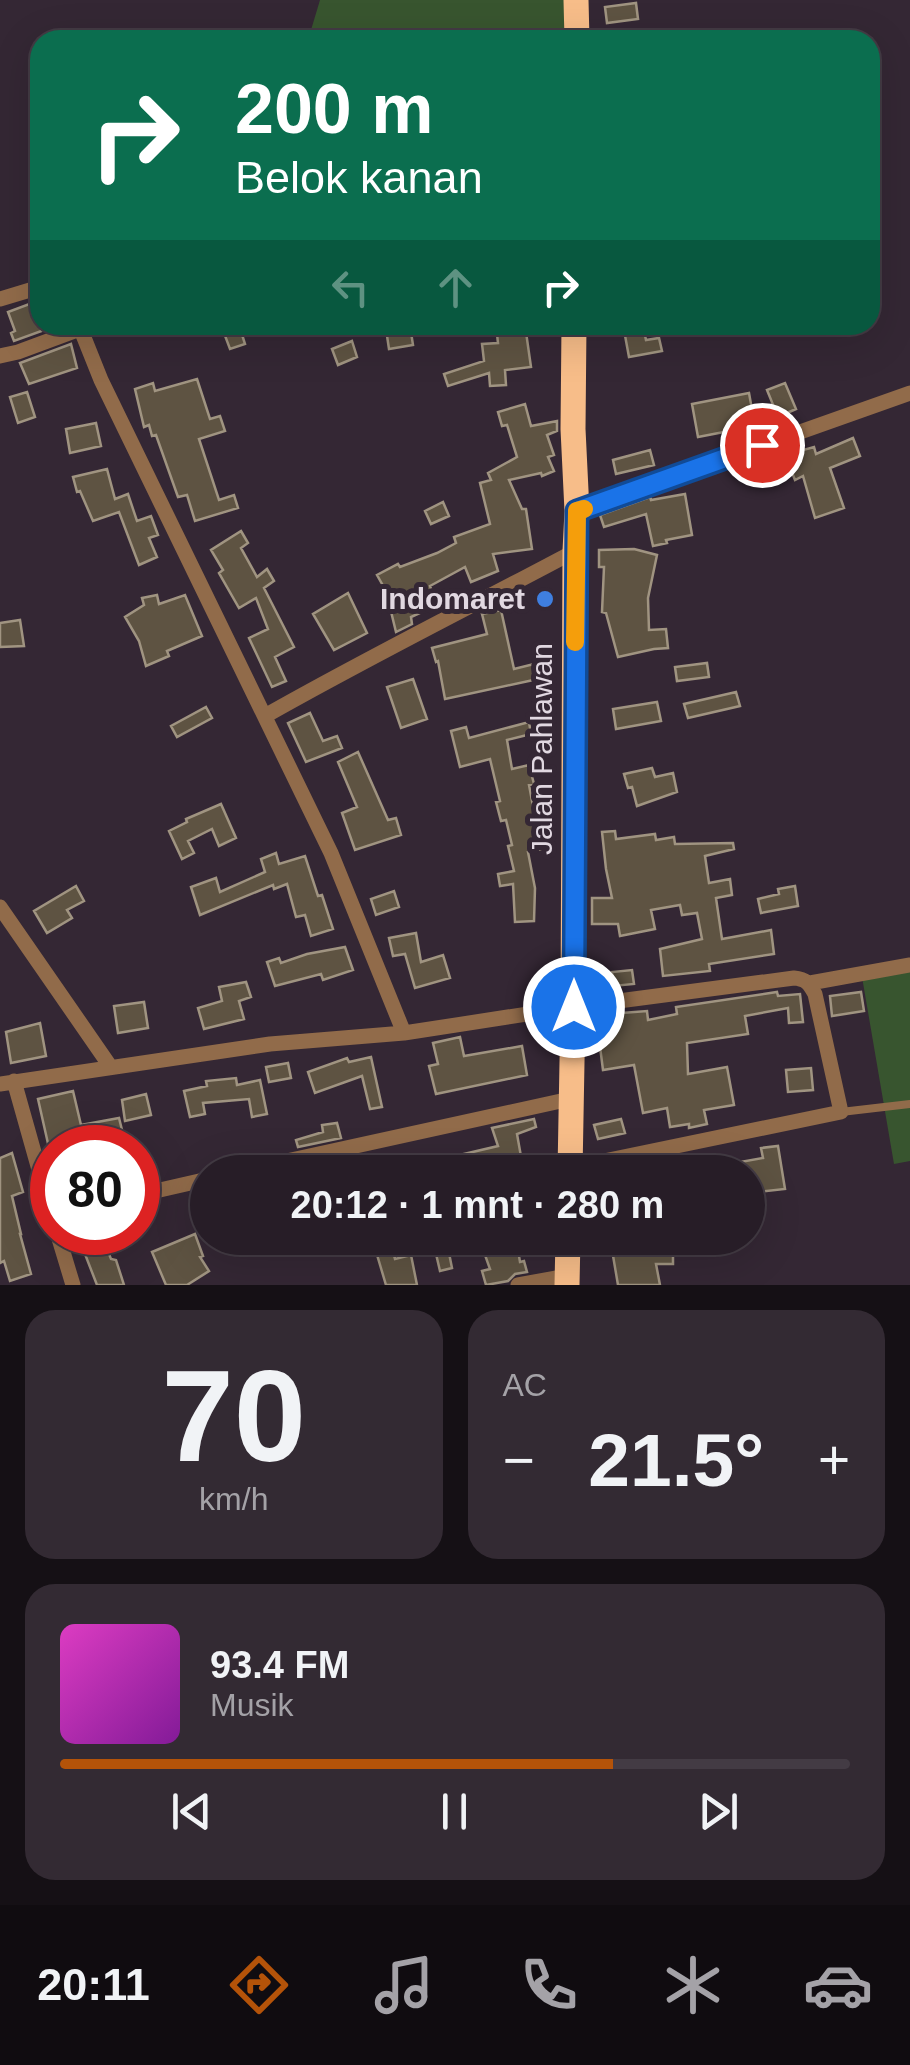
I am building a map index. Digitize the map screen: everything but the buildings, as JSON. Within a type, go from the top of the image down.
[{"type":"highway","points":[[576,0],[577,30]]},
{"type":"highway","name":"Jalan Pahlawan","points":[[570,1155],[577,511],[574,335]]},
{"type":"highway","points":[[567,1280],[568,1255]]},
{"type":"street","points":[[0,299],[30,291]]},
{"type":"street","points":[[0,356],[60,335]]},
{"type":"street","points":[[83,335],[101,380],[331,853],[404,1032]]},
{"type":"street","points":[[577,511],[910,393]]},
{"type":"street","points":[[265,716],[575,551]]},
{"type":"street","points":[[0,907],[110,1066]]},
{"type":"street","points":[[810,983],[910,965]]},
{"type":"street","points":[[30,1149],[7,1082],[270,1044],[404,1032],[794,978],[810,983],[841,1112],[640,1155]]},
{"type":"street","points":[[315,1155],[570,1099]]},
{"type":"street","points":[[160,1190],[190,1183]]},
{"type":"street","points":[[64,1255],[72,1285]]},
{"type":"street","points":[[518,1285],[567,1280]]},
{"type":"lane","points":[[841,1112],[910,1104]]},
{"type":"green space","points":[[320,0],[565,0],[564,30],[311,30]]},
{"type":"green space","points":[[910,963],[910,1161],[894,1164],[861,971]]},
{"type":"slow traffic","points":[[575,642],[577,511],[584,509]]},
{"type":"place","name":"Indomaret","points":[[545,599]]},
{"type":"route","points":[[574,1007],[577,511],[762,445]]}]
